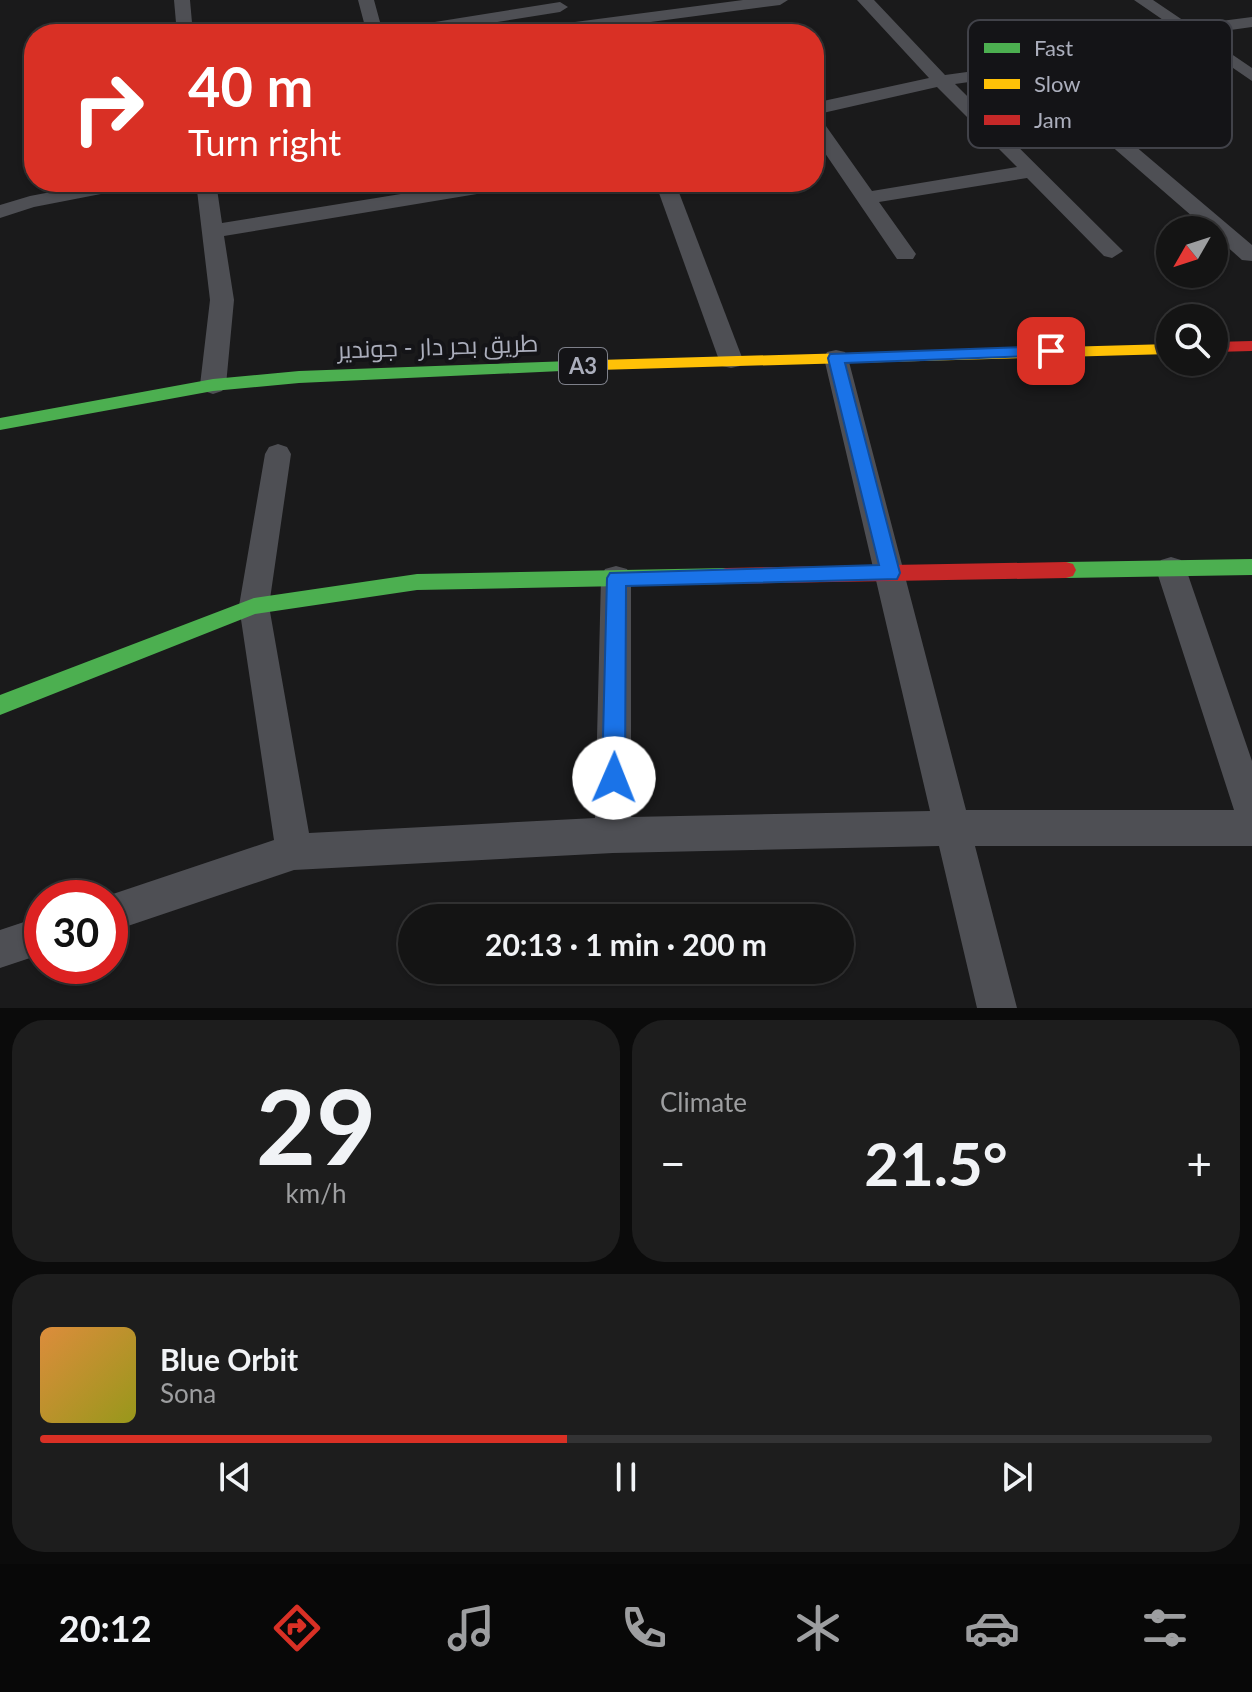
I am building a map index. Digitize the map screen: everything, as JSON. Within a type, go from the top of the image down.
[{"type":"main road","points":[[1228,347],[1252,346]]},
{"type":"main road","name":"طريق بحر دار - جوندير","points":[[0,424],[213,385],[299,377],[731,360],[1156,349]]},
{"type":"main road","points":[[0,705],[254,606],[417,582],[1252,567]]},
{"type":"street","points":[[182,0],[184,24]]},
{"type":"street","points":[[366,0],[372,24]]},
{"type":"street","points":[[622,24],[780,0]]},
{"type":"street","points":[[865,0],[968,108]]},
{"type":"street","points":[[1142,0],[1170,20]]},
{"type":"street","points":[[447,24],[559,4],[572,24]]},
{"type":"street","points":[[1232,25],[1252,22]]},
{"type":"street","points":[[1232,62],[1252,76]]},
{"type":"street","points":[[824,107],[968,77]]},
{"type":"street","points":[[824,137],[905,254]]},
{"type":"street","points":[[1008,148],[1112,251]]},
{"type":"street","points":[[1126,148],[1250,255]]},
{"type":"street","points":[[866,198],[1031,171]]},
{"type":"street","points":[[0,212],[30,202],[82,192]]},
{"type":"street","points":[[207,192],[222,300],[213,385]]},
{"type":"street","points":[[213,231],[452,192]]},
{"type":"street","points":[[669,192],[731,360]]},
{"type":"street","points":[[836,358],[997,1008]]},
{"type":"street","points":[[278,454],[254,606],[294,852]]},
{"type":"street","points":[[1171,569],[1252,812]]},
{"type":"street","points":[[613,835],[616,578]]},
{"type":"street","points":[[128,907],[294,852],[613,835],[954,828],[1252,828]]},
{"type":"street","points":[[0,949],[24,941]]},
{"type":"traffic: fast","points":[[0,424],[213,385],[299,377],[598,365]]},
{"type":"traffic: fast","points":[[1066,570],[1252,567]]},
{"type":"traffic: fast","points":[[0,705],[254,606],[417,582],[726,576]]},
{"type":"traffic: slow","points":[[598,365],[1156,349]]},
{"type":"traffic: jam","points":[[1228,347],[1252,346]]},
{"type":"traffic: jam","points":[[726,576],[1066,570]]},
{"type":"route","points":[[614,778],[616,578],[891,573],[836,358],[1051,351]]}]
